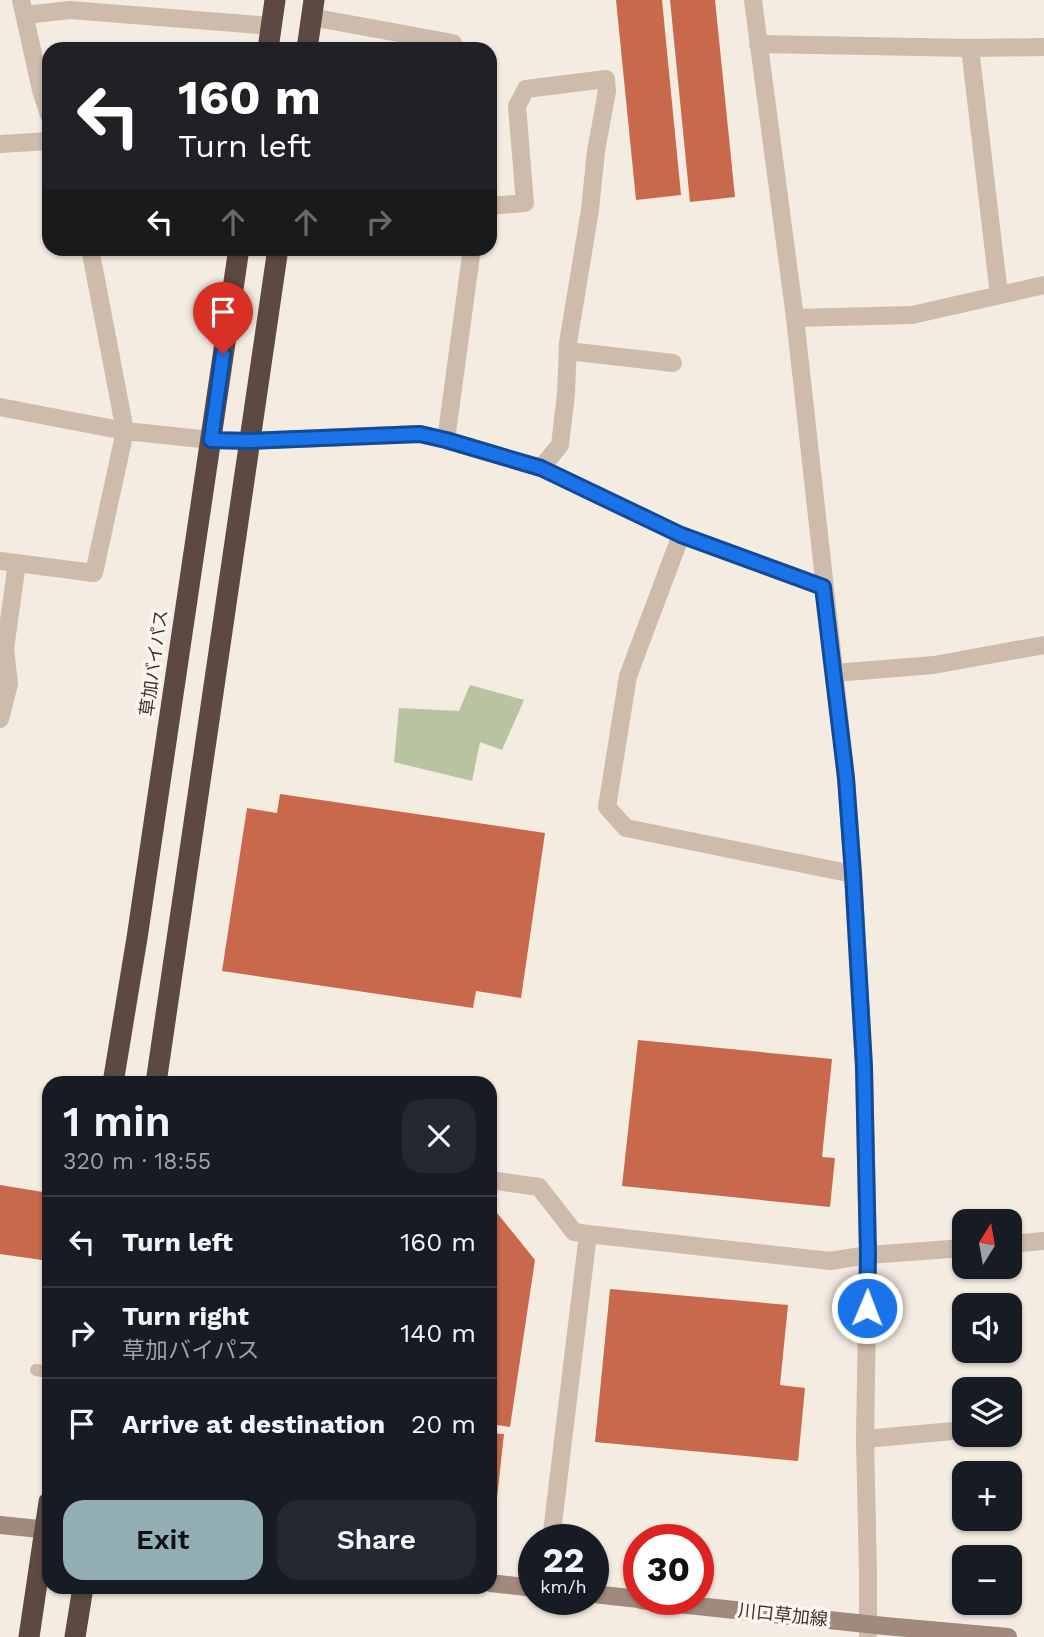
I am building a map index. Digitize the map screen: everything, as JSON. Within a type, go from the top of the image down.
[{"type":"highway","points":[[269,42],[275,0]]},
{"type":"highway","points":[[308,42],[313,8]]},
{"type":"highway","name":"草加バイパス","points":[[114,1076],[238,256]]},
{"type":"highway","points":[[157,1076],[277,256]]},
{"type":"highway","points":[[29,1637],[42,1560]]},
{"type":"highway","points":[[75,1637],[82,1594]]},
{"type":"main road","points":[[0,1525],[42,1529]]},
{"type":"main road","points":[[497,1584],[518,1586]]},
{"type":"main road","name":"川口草加線","points":[[714,1609],[868,1631],[1008,1637]]},
{"type":"street","points":[[753,0],[794,318],[846,778],[853,874],[864,1067],[868,1255],[865,1439],[868,1631]]},
{"type":"street","points":[[42,93],[23,8],[271,26]]},
{"type":"street","points":[[313,8],[449,42]]},
{"type":"street","points":[[758,44],[1044,47]]},
{"type":"street","points":[[970,48],[999,295]]},
{"type":"street","points":[[497,205],[525,203],[517,106],[526,89],[606,79],[607,91],[568,351],[560,445],[541,468]]},
{"type":"street","points":[[0,144],[42,141]]},
{"type":"street","points":[[0,719],[9,684],[5,649],[8,562],[94,573],[125,431],[92,256]]},
{"type":"street","points":[[446,440],[471,256]]},
{"type":"street","points":[[794,318],[912,314],[1044,285]]},
{"type":"street","points":[[568,351],[673,363]]},
{"type":"street","points":[[0,407],[125,431],[211,440],[250,441],[420,434],[541,468],[681,535],[823,587]]},
{"type":"street","points":[[681,535],[628,676],[607,807],[626,828],[853,874]]},
{"type":"street","points":[[834,673],[934,665],[1044,645]]},
{"type":"street","points":[[497,1181],[540,1187],[574,1232],[830,1261],[868,1255],[952,1249]]},
{"type":"street","points":[[553,1524],[588,1234]]},
{"type":"street","points":[[1022,1243],[1044,1241]]},
{"type":"street","points":[[865,1439],[952,1431]]},
{"type":"green space","points":[[470,685],[524,700],[502,750],[480,742],[472,781],[394,762],[399,708],[459,711]]},
{"type":"building","points":[[616,0],[662,0],[681,195],[636,200]]},
{"type":"building","points":[[670,0],[715,0],[735,197],[690,202]]},
{"type":"building","points":[[280,794],[545,833],[521,998],[476,991],[473,1008],[222,971],[247,808],[277,813]]},
{"type":"building","points":[[638,1040],[832,1059],[822,1157],[835,1158],[830,1207],[622,1186]]},
{"type":"building","points":[[0,1185],[42,1192],[42,1260],[0,1254]]},
{"type":"building","points":[[497,1213],[535,1260],[510,1427],[497,1425]]},
{"type":"building","points":[[610,1289],[788,1305],[780,1385],[805,1388],[798,1461],[595,1442]]},
{"type":"building","points":[[497,1434],[504,1434],[497,1498]]},
{"type":"route","points":[[223,354],[211,440],[250,441],[420,434],[446,440],[541,468],[681,535],[823,587],[846,778],[853,874],[864,1067],[867,1308]]}]
